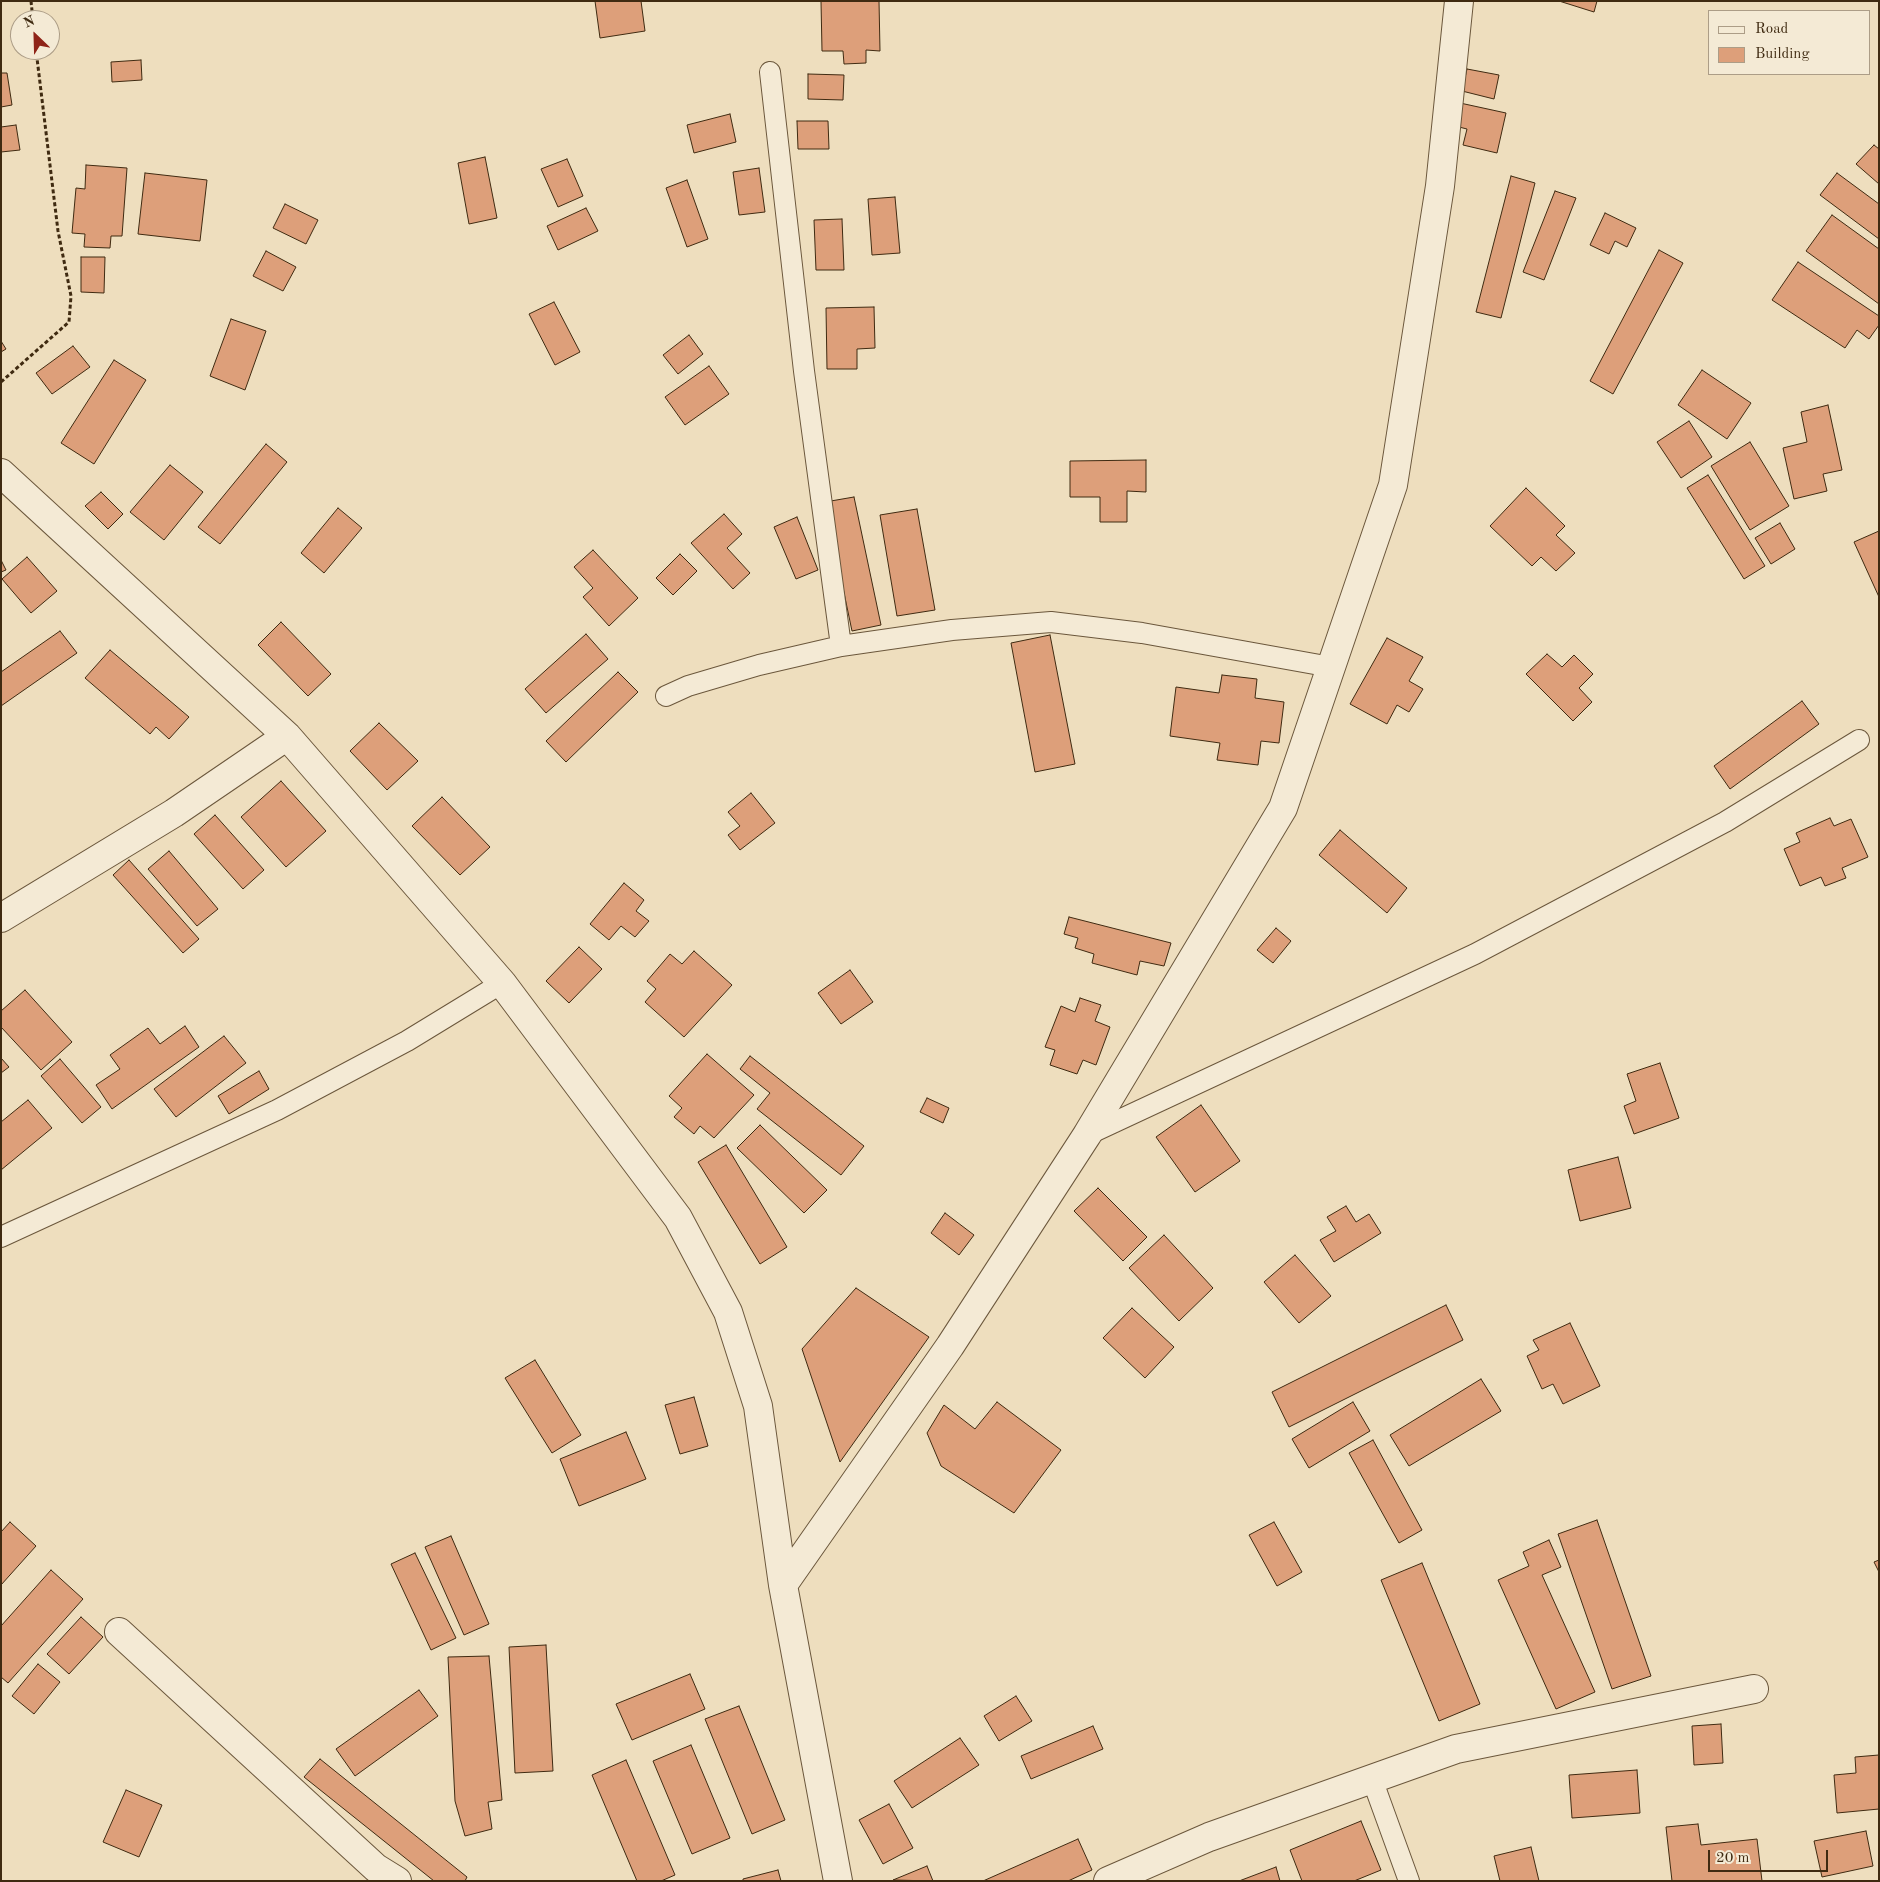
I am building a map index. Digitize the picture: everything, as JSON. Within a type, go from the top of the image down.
[{"type":"street","points":[[783,1585],[950,1346],[1087,1134],[1283,808],[1394,485],[1440,186],[1459,1]]},
{"type":"street","points":[[1,473],[286,736],[502,983],[678,1218],[728,1312],[758,1406],[783,1585],[838,1881]]},
{"type":"street","points":[[1,918],[174,813],[286,736]]},
{"type":"street","points":[[119,1632],[376,1868],[397,1881]]},
{"type":"street","points":[[1108,1881],[1210,1837],[1456,1749],[1754,1689]]},
{"type":"lane","points":[[770,72],[804,372],[841,646]]},
{"type":"lane","points":[[666,696],[688,686],[759,665],[841,646],[952,630],[1051,622],[1142,633],[1332,667]]},
{"type":"lane","points":[[1087,1134],[1475,954],[1725,822],[1859,740]]},
{"type":"lane","points":[[1,1237],[277,1110],[407,1042],[502,983]]},
{"type":"lane","points":[[1372,1779],[1409,1881]]},
{"type":"path","points":[[1,382],[69,322],[71,296],[58,231],[37,60]]},
{"type":"building","points":[[595,1],[641,1],[645,31],[600,38]]},
{"type":"building","points":[[821,1],[879,1],[880,51],[866,50],[866,63],[844,64],[843,51],[822,51]]},
{"type":"building","points":[[1559,1],[1597,1],[1594,12]]},
{"type":"building","points":[[141,60],[142,80],[112,82],[111,62]]},
{"type":"building","points":[[1467,69],[1499,75],[1494,99],[1462,91]]},
{"type":"building","points":[[1,73],[7,73],[12,105],[1,107]]},
{"type":"building","points":[[808,74],[844,75],[843,100],[808,99]]},
{"type":"building","points":[[1460,103],[1506,113],[1497,153],[1463,145],[1467,129],[1455,126]]},
{"type":"building","points":[[730,114],[736,142],[694,153],[687,125]]},
{"type":"building","points":[[797,121],[828,121],[829,149],[798,149]]},
{"type":"building","points":[[16,125],[20,150],[1,152],[1,127]]},
{"type":"building","points":[[1874,145],[1879,149],[1879,184],[1856,164]]},
{"type":"building","points":[[485,157],[497,218],[469,224],[458,163]]},
{"type":"building","points":[[567,159],[583,196],[558,207],[541,169]]},
{"type":"building","points":[[86,165],[127,168],[122,236],[111,236],[110,248],[84,247],[85,234],[72,233],[76,188],[85,189]]},
{"type":"building","points":[[759,168],[765,212],[739,215],[733,172]]},
{"type":"building","points":[[145,173],[207,180],[200,241],[138,234]]},
{"type":"building","points":[[1837,173],[1879,204],[1879,239],[1820,195]]},
{"type":"building","points":[[1511,176],[1535,183],[1501,318],[1476,312]]},
{"type":"building","points":[[687,180],[708,239],[687,247],[666,188]]},
{"type":"building","points":[[1555,191],[1576,198],[1544,280],[1523,272]]},
{"type":"building","points":[[895,197],[900,253],[872,255],[868,199]]},
{"type":"building","points":[[285,204],[318,220],[306,244],[273,228]]},
{"type":"building","points":[[586,208],[598,231],[558,250],[547,226]]},
{"type":"building","points":[[1605,213],[1636,228],[1627,247],[1615,241],[1609,254],[1590,245]]},
{"type":"building","points":[[1832,215],[1879,249],[1879,304],[1806,251]]},
{"type":"building","points":[[842,219],[844,270],[816,270],[814,220]]},
{"type":"building","points":[[1659,250],[1683,263],[1613,394],[1590,381]]},
{"type":"building","points":[[266,251],[296,267],[283,291],[253,276]]},
{"type":"building","points":[[81,257],[105,257],[104,293],[81,292]]},
{"type":"building","points":[[1798,262],[1879,316],[1879,325],[1869,339],[1857,330],[1845,348],[1772,300]]},
{"type":"building","points":[[554,302],[580,352],[555,365],[529,314]]},
{"type":"building","points":[[874,307],[875,348],[857,349],[857,369],[827,369],[826,308]]},
{"type":"building","points":[[231,319],[266,331],[245,390],[210,376]]},
{"type":"building","points":[[689,335],[703,354],[678,374],[663,355]]},
{"type":"building","points":[[1,341],[6,349],[1,352]]},
{"type":"building","points":[[73,346],[90,367],[52,394],[36,373]]},
{"type":"building","points":[[114,360],[146,380],[94,464],[61,443]]},
{"type":"building","points":[[709,366],[729,394],[685,425],[665,397]]},
{"type":"building","points":[[1702,370],[1751,403],[1727,439],[1678,405]]},
{"type":"building","points":[[1828,405],[1842,470],[1823,474],[1827,491],[1794,499],[1783,448],[1807,442],[1801,412]]},
{"type":"building","points":[[1689,421],[1712,457],[1681,478],[1657,442]]},
{"type":"building","points":[[1750,442],[1789,506],[1750,530],[1711,466]]},
{"type":"building","points":[[266,444],[287,462],[220,544],[198,527]]},
{"type":"building","points":[[1146,460],[1146,492],[1127,491],[1127,522],[1100,522],[1100,497],[1070,497],[1070,461]]},
{"type":"building","points":[[170,465],[203,492],[164,540],[130,512]]},
{"type":"building","points":[[1708,475],[1765,566],[1744,579],[1687,488]]},
{"type":"building","points":[[1526,488],[1565,526],[1556,535],[1575,553],[1556,571],[1541,557],[1532,566],[1490,526]]},
{"type":"building","points":[[101,492],[123,514],[108,529],[85,506]]},
{"type":"building","points":[[854,497],[881,625],[852,631],[825,502]]},
{"type":"building","points":[[338,508],[362,528],[324,573],[301,553]]},
{"type":"building","points":[[917,509],[935,610],[897,616],[880,515]]},
{"type":"building","points":[[724,514],[742,534],[727,548],[750,573],[733,589],[691,543]]},
{"type":"building","points":[[797,517],[818,570],[796,579],[774,527]]},
{"type":"building","points":[[1780,523],[1795,549],[1771,564],[1755,538]]},
{"type":"building","points":[[1879,531],[1879,597],[1854,542]]},
{"type":"building","points":[[593,550],[638,598],[609,626],[583,597],[593,588],[574,567]]},
{"type":"building","points":[[680,554],[697,571],[673,595],[656,578]]},
{"type":"building","points":[[27,557],[57,591],[31,613],[2,579]]},
{"type":"building","points":[[1,560],[6,570],[1,572]]},
{"type":"building","points":[[281,622],[331,674],[308,696],[258,645]]},
{"type":"building","points":[[60,631],[77,653],[1,706],[1,672]]},
{"type":"building","points":[[586,634],[608,659],[546,713],[525,689]]},
{"type":"building","points":[[1050,635],[1075,764],[1035,772],[1011,643]]},
{"type":"building","points":[[1387,638],[1423,657],[1409,681],[1423,689],[1409,712],[1397,705],[1387,724],[1350,704]]},
{"type":"building","points":[[110,650],[189,717],[169,739],[156,727],[150,734],[85,678]]},
{"type":"building","points":[[1547,654],[1562,667],[1574,655],[1593,674],[1579,688],[1592,702],[1573,721],[1526,674]]},
{"type":"building","points":[[618,672],[638,692],[566,762],[546,741]]},
{"type":"building","points":[[1222,675],[1257,679],[1255,698],[1284,702],[1279,743],[1261,741],[1258,765],[1217,760],[1220,743],[1170,736],[1176,687],[1219,693]]},
{"type":"building","points":[[1802,701],[1819,724],[1730,789],[1714,766]]},
{"type":"building","points":[[379,723],[418,761],[387,790],[350,751]]},
{"type":"building","points":[[281,781],[326,831],[286,867],[241,817]]},
{"type":"building","points":[[751,793],[775,823],[740,850],[728,835],[740,826],[728,812]]},
{"type":"building","points":[[442,797],[490,847],[460,875],[412,826]]},
{"type":"building","points":[[215,815],[264,870],[243,889],[194,834]]},
{"type":"building","points":[[1830,818],[1834,826],[1851,819],[1868,857],[1842,868],[1846,878],[1825,886],[1821,877],[1800,886],[1784,849],[1800,842],[1796,833]]},
{"type":"building","points":[[1340,830],[1407,888],[1387,913],[1319,855]]},
{"type":"building","points":[[169,851],[218,909],[197,926],[148,869]]},
{"type":"building","points":[[129,860],[199,939],[183,953],[113,875]]},
{"type":"building","points":[[624,883],[644,900],[636,911],[649,921],[635,937],[621,926],[609,940],[590,924]]},
{"type":"building","points":[[1069,917],[1171,943],[1164,966],[1140,961],[1137,975],[1092,963],[1094,954],[1075,948],[1078,938],[1064,934]]},
{"type":"building","points":[[1276,928],[1291,941],[1273,963],[1257,950]]},
{"type":"building","points":[[579,947],[602,969],[569,1003],[546,981]]},
{"type":"building","points":[[694,951],[732,985],[684,1037],[645,1002],[656,989],[647,981],[670,954],[682,964]]},
{"type":"building","points":[[850,970],[873,1002],[841,1024],[818,993]]},
{"type":"building","points":[[25,990],[72,1042],[41,1070],[1,1027],[1,1011]]},
{"type":"building","points":[[1080,998],[1101,1005],[1095,1021],[1110,1027],[1096,1065],[1083,1060],[1077,1074],[1050,1065],[1055,1050],[1045,1047],[1061,1006],[1075,1012]]},
{"type":"building","points":[[185,1026],[199,1047],[112,1109],[96,1085],[120,1069],[110,1055],[148,1028],[160,1044]]},
{"type":"building","points":[[224,1036],[246,1063],[176,1117],[154,1089]]},
{"type":"building","points":[[707,1054],[754,1095],[714,1138],[700,1126],[694,1134],[674,1117],[682,1108],[669,1096]]},
{"type":"building","points":[[750,1056],[864,1146],[841,1175],[757,1109],[770,1093],[740,1069]]},
{"type":"building","points":[[1,1058],[9,1067],[1,1073]]},
{"type":"building","points":[[60,1059],[101,1107],[82,1123],[41,1076]]},
{"type":"building","points":[[1660,1063],[1679,1118],[1634,1134],[1624,1106],[1636,1101],[1627,1074]]},
{"type":"building","points":[[259,1071],[269,1089],[229,1114],[218,1096]]},
{"type":"building","points":[[927,1098],[949,1108],[943,1123],[920,1112]]},
{"type":"building","points":[[28,1100],[52,1128],[1,1170],[1,1122]]},
{"type":"building","points":[[1201,1105],[1240,1161],[1195,1192],[1156,1137]]},
{"type":"building","points":[[760,1125],[827,1190],[804,1213],[737,1148]]},
{"type":"building","points":[[726,1145],[787,1247],[760,1264],[698,1162]]},
{"type":"building","points":[[1618,1157],[1631,1208],[1580,1221],[1568,1170]]},
{"type":"building","points":[[1098,1188],[1147,1237],[1123,1261],[1074,1211]]},
{"type":"building","points":[[1346,1206],[1356,1222],[1369,1214],[1381,1233],[1334,1262],[1320,1240],[1336,1231],[1327,1217]]},
{"type":"building","points":[[945,1213],[974,1235],[959,1255],[931,1233]]},
{"type":"building","points":[[1164,1235],[1213,1288],[1179,1321],[1129,1268]]},
{"type":"building","points":[[1295,1255],[1331,1296],[1299,1323],[1264,1282]]},
{"type":"building","points":[[856,1288],[929,1337],[840,1462],[802,1349]]},
{"type":"building","points":[[1446,1305],[1463,1340],[1289,1427],[1272,1392]]},
{"type":"building","points":[[1132,1308],[1174,1347],[1145,1378],[1103,1338]]},
{"type":"building","points":[[1570,1323],[1600,1386],[1563,1404],[1553,1384],[1542,1389],[1527,1356],[1539,1350],[1533,1340]]},
{"type":"building","points":[[535,1360],[581,1435],[552,1453],[505,1378]]},
{"type":"building","points":[[1481,1379],[1501,1411],[1409,1466],[1390,1435]]},
{"type":"building","points":[[694,1397],[708,1446],[680,1454],[665,1405]]},
{"type":"building","points":[[997,1402],[1061,1450],[1014,1513],[941,1466],[927,1433],[944,1405],[975,1429]]},
{"type":"building","points":[[1353,1402],[1370,1431],[1309,1468],[1292,1439]]},
{"type":"building","points":[[626,1432],[646,1479],[579,1506],[560,1459]]},
{"type":"building","points":[[1373,1440],[1422,1530],[1399,1543],[1349,1453]]},
{"type":"building","points":[[1597,1520],[1651,1676],[1612,1689],[1558,1534]]},
{"type":"building","points":[[10,1522],[36,1546],[1,1585],[1,1532]]},
{"type":"building","points":[[1274,1522],[1302,1572],[1277,1586],[1249,1535]]},
{"type":"building","points":[[451,1536],[489,1624],[464,1635],[425,1547]]},
{"type":"building","points":[[1549,1540],[1561,1567],[1542,1575],[1595,1692],[1556,1709],[1498,1580],[1529,1566],[1523,1552]]},
{"type":"building","points":[[415,1553],[456,1638],[431,1650],[391,1564]]},
{"type":"building","points":[[1879,1560],[1879,1572],[1874,1562]]},
{"type":"building","points":[[1422,1563],[1480,1704],[1439,1721],[1381,1580]]},
{"type":"building","points":[[51,1570],[83,1599],[8,1683],[1,1677],[1,1626]]},
{"type":"building","points":[[81,1617],[103,1637],[69,1674],[47,1654]]},
{"type":"building","points":[[546,1645],[553,1771],[515,1773],[509,1647]]},
{"type":"building","points":[[489,1656],[502,1800],[488,1802],[492,1829],[465,1836],[455,1801],[448,1657]]},
{"type":"building","points":[[38,1664],[60,1682],[34,1714],[12,1696]]},
{"type":"building","points":[[690,1674],[705,1709],[632,1740],[616,1704]]},
{"type":"building","points":[[419,1690],[438,1716],[355,1776],[336,1749]]},
{"type":"building","points":[[1016,1696],[1032,1721],[999,1741],[984,1716]]},
{"type":"building","points":[[739,1706],[785,1820],[752,1834],[705,1719]]},
{"type":"building","points":[[1721,1724],[1723,1763],[1694,1765],[1692,1726]]},
{"type":"building","points":[[1093,1726],[1103,1749],[1031,1779],[1021,1756]]},
{"type":"building","points":[[960,1738],[979,1765],[912,1808],[894,1781]]},
{"type":"building","points":[[691,1745],[730,1838],[692,1854],[653,1761]]},
{"type":"building","points":[[1879,1755],[1879,1809],[1837,1813],[1834,1775],[1856,1773],[1855,1757]]},
{"type":"building","points":[[320,1759],[467,1877],[465,1881],[434,1881],[304,1777]]},
{"type":"building","points":[[626,1760],[675,1875],[661,1881],[637,1881],[592,1775]]},
{"type":"building","points":[[1637,1770],[1640,1813],[1572,1818],[1569,1775]]},
{"type":"building","points":[[126,1790],[162,1805],[139,1857],[103,1842]]},
{"type":"building","points":[[889,1804],[913,1848],[883,1864],[859,1820]]},
{"type":"building","points":[[1361,1821],[1381,1870],[1354,1881],[1302,1881],[1290,1850]]},
{"type":"building","points":[[1698,1824],[1701,1845],[1757,1839],[1762,1881],[1672,1881],[1666,1827]]},
{"type":"building","points":[[1866,1831],[1873,1866],[1822,1877],[1814,1841]]},
{"type":"building","points":[[1078,1839],[1092,1870],[1068,1881],[983,1881]]},
{"type":"building","points":[[1531,1847],[1539,1881],[1500,1881],[1494,1856]]},
{"type":"building","points":[[927,1866],[933,1881],[893,1880]]},
{"type":"building","points":[[1276,1867],[1280,1881],[1239,1881]]},
{"type":"building","points":[[778,1870],[781,1881],[743,1881],[743,1879]]}]
